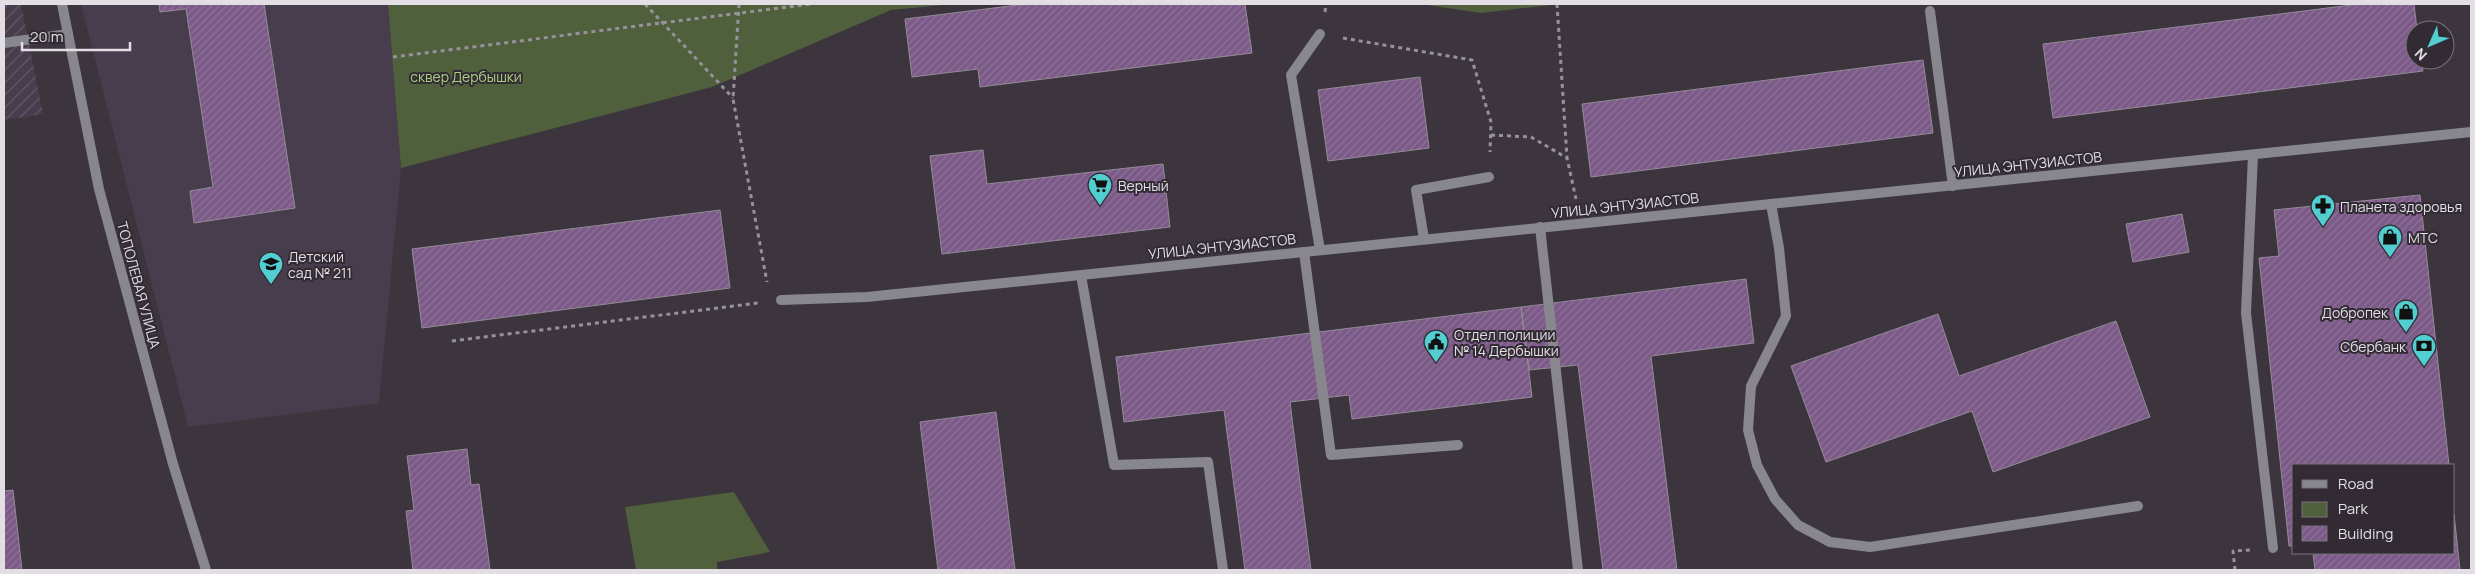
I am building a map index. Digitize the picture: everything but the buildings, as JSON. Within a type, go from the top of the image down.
[{"type":"street","name":"ТОПОЛЕВАЯ УЛИЦА","points":[[62,4],[99,189],[173,464],[206,570]]},
{"type":"street","points":[[1930,11],[1953,186]]},
{"type":"street","points":[[4,43],[68,34]]},
{"type":"street","points":[[1320,34],[1291,75],[1320,250]]},
{"type":"street","name":"УЛИЦА ЭНТУЗИАСТОВ","points":[[781,300],[867,297],[2471,132]]},
{"type":"street","points":[[2253,154],[2246,313],[2274,548]]},
{"type":"street","points":[[1424,239],[1416,190],[1489,177]]},
{"type":"street","points":[[1772,204],[1786,316],[1751,386],[1748,430],[1757,465],[1775,499],[1798,524],[1830,542],[1870,547],[2138,506]]},
{"type":"street","points":[[1540,227],[1578,570]]},
{"type":"street","points":[[1304,252],[1331,455],[1458,445]]},
{"type":"street","points":[[1081,275],[1114,465],[1208,462],[1223,570]]},
{"type":"path","points":[[645,4],[733,98]]},
{"type":"path","points":[[740,4],[733,98],[770,295],[781,300]]},
{"type":"path","points":[[393,57],[811,4]]},
{"type":"path","points":[[1557,4],[1568,158],[1580,223]]},
{"type":"path","points":[[1320,34],[1472,60],[1491,122],[1489,177]]},
{"type":"path","points":[[1491,135],[1531,138],[1568,158]]},
{"type":"path","points":[[452,341],[781,300]]},
{"type":"path","points":[[2235,570],[2233,551],[2274,548]]},
{"type":"shaded area","points":[[4,4],[21,4],[43,114],[4,120]]},
{"type":"shaded area","name":"Детский сад № 211","points":[[81,4],[388,4],[401,168],[379,403],[188,427]]},
{"type":"green space","name":"сквер Дербышки","points":[[388,4],[953,4],[891,10],[712,87],[401,168]]},
{"type":"green space","points":[[1421,4],[1560,4],[1481,13]]},
{"type":"green space","points":[[734,492],[770,552],[717,562],[717,570],[636,570],[625,507]]},
{"type":"place","name":"Верный","points":[[1100,206]]},
{"type":"place","name":"Планета здоровья","points":[[2323,227]]},
{"type":"place","name":"МТС","points":[[2390,258]]},
{"type":"place","name":"Детский сад № 211","points":[[271,285]]},
{"type":"place","name":"Добропек","points":[[2406,333]]},
{"type":"place","name":"Отдел полиции № 14 Дербышки","points":[[1436,363]]},
{"type":"place","name":"Сбербанк","points":[[2424,367]]}]
